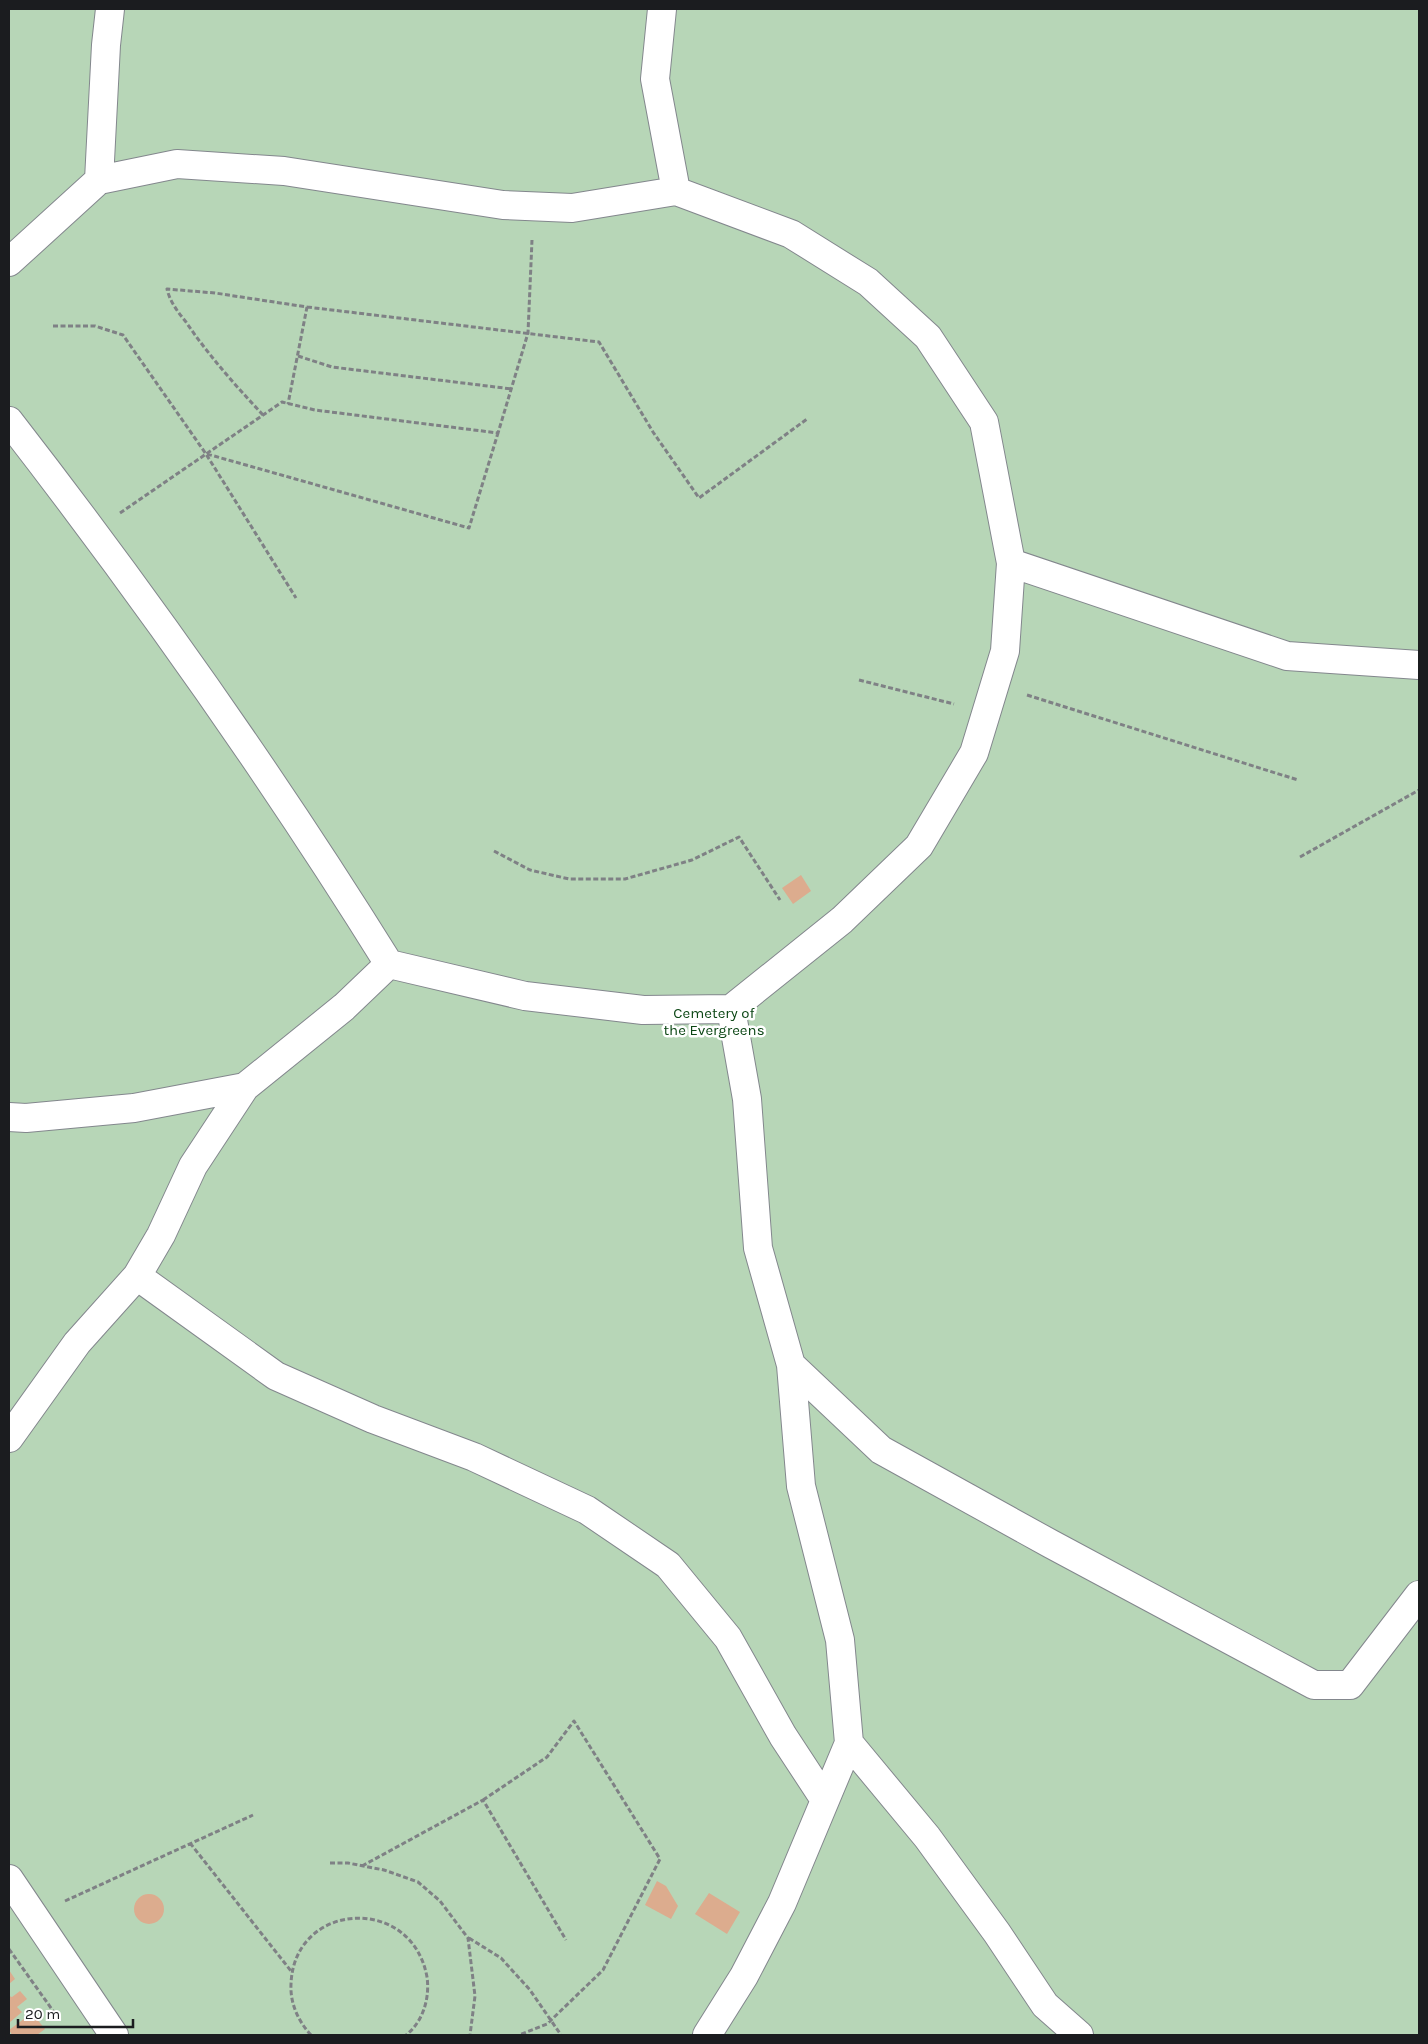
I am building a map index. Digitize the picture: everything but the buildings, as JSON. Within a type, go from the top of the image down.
[{"type":"lane","points":[[99,180],[106,44],[110,9]]},
{"type":"lane","points":[[662,9],[655,79],[676,191]]},
{"type":"lane","points":[[9,262],[99,180],[177,164],[284,171],[503,205],[572,208],[676,191],[791,234],[868,282],[928,337],[984,422],[1011,563],[1005,651],[974,753],[920,846],[842,920],[731,1009],[642,1010],[526,996],[389,964],[335,877],[230,722],[93,532],[9,421]]},
{"type":"lane","points":[[1011,563],[1287,656],[1419,665]]},
{"type":"lane","points":[[9,1438],[78,1343],[137,1276],[161,1235],[193,1166],[245,1086],[344,1007],[389,964]]},
{"type":"lane","points":[[707,2035],[744,1976],[782,1903],[849,1743],[840,1640],[801,1486],[791,1365],[758,1248],[747,1099],[731,1009]]},
{"type":"lane","points":[[9,1117],[26,1118],[134,1108],[245,1086]]},
{"type":"lane","points":[[137,1276],[276,1376],[373,1419],[474,1457],[587,1510],[668,1565],[728,1638],[783,1736],[825,1800]]},
{"type":"lane","points":[[791,1365],[880,1450],[1051,1544],[1314,1684],[1350,1685],[1419,1595]]},
{"type":"lane","points":[[849,1743],[927,1837],[997,1932],[1045,2005],[1079,2035]]},
{"type":"lane","points":[[9,1879],[114,2035]]},
{"type":"path","points":[[206,454],[469,528],[528,333],[534,206]]},
{"type":"path","points":[[263,415],[229,378],[193,333],[169,298],[166,289],[216,293],[307,307],[599,342],[653,432],[699,498],[807,419]]},
{"type":"path","points":[[288,404],[307,307]]},
{"type":"path","points":[[53,326],[95,326],[123,335],[206,454],[296,598]]},
{"type":"path","points":[[298,356],[332,368],[512,388]]},
{"type":"path","points":[[93,532],[282,402],[315,410],[498,433]]},
{"type":"path","points":[[859,680],[986,712]]},
{"type":"path","points":[[995,685],[1298,780]]},
{"type":"path","points":[[1300,857],[1419,790]]},
{"type":"path","points":[[494,851],[530,870],[569,879],[625,879],[692,860],[739,837],[780,900]]},
{"type":"path","points":[[362,1866],[483,1800],[547,1756],[574,1721],[660,1859],[603,1970],[547,2024],[519,2035]]},
{"type":"path","points":[[483,1800],[566,1940]]},
{"type":"path","points":[[33,1915],[253,1815]]},
{"type":"path","points":[[190,1844],[292,1972]]},
{"type":"path","points":[[330,1863],[384,1870],[418,1882],[440,1901],[468,1938],[501,1958],[530,1990],[561,2035]]},
{"type":"path","points":[[311,2035],[297,2016],[291,1994],[292,1972],[300,1951],[314,1934],[333,1922],[355,1917],[377,1919],[398,1929],[414,1944],[424,1964],[428,1987],[424,2010],[413,2030],[406,2035]]},
{"type":"path","points":[[468,1938],[475,1996],[470,2035]]},
{"type":"path","points":[[9,1949],[59,2019]]},
{"type":"green space","name":"Cemetery of the Evergreens","points":[[9,9],[1419,9],[1419,2035],[9,2035]]}]
